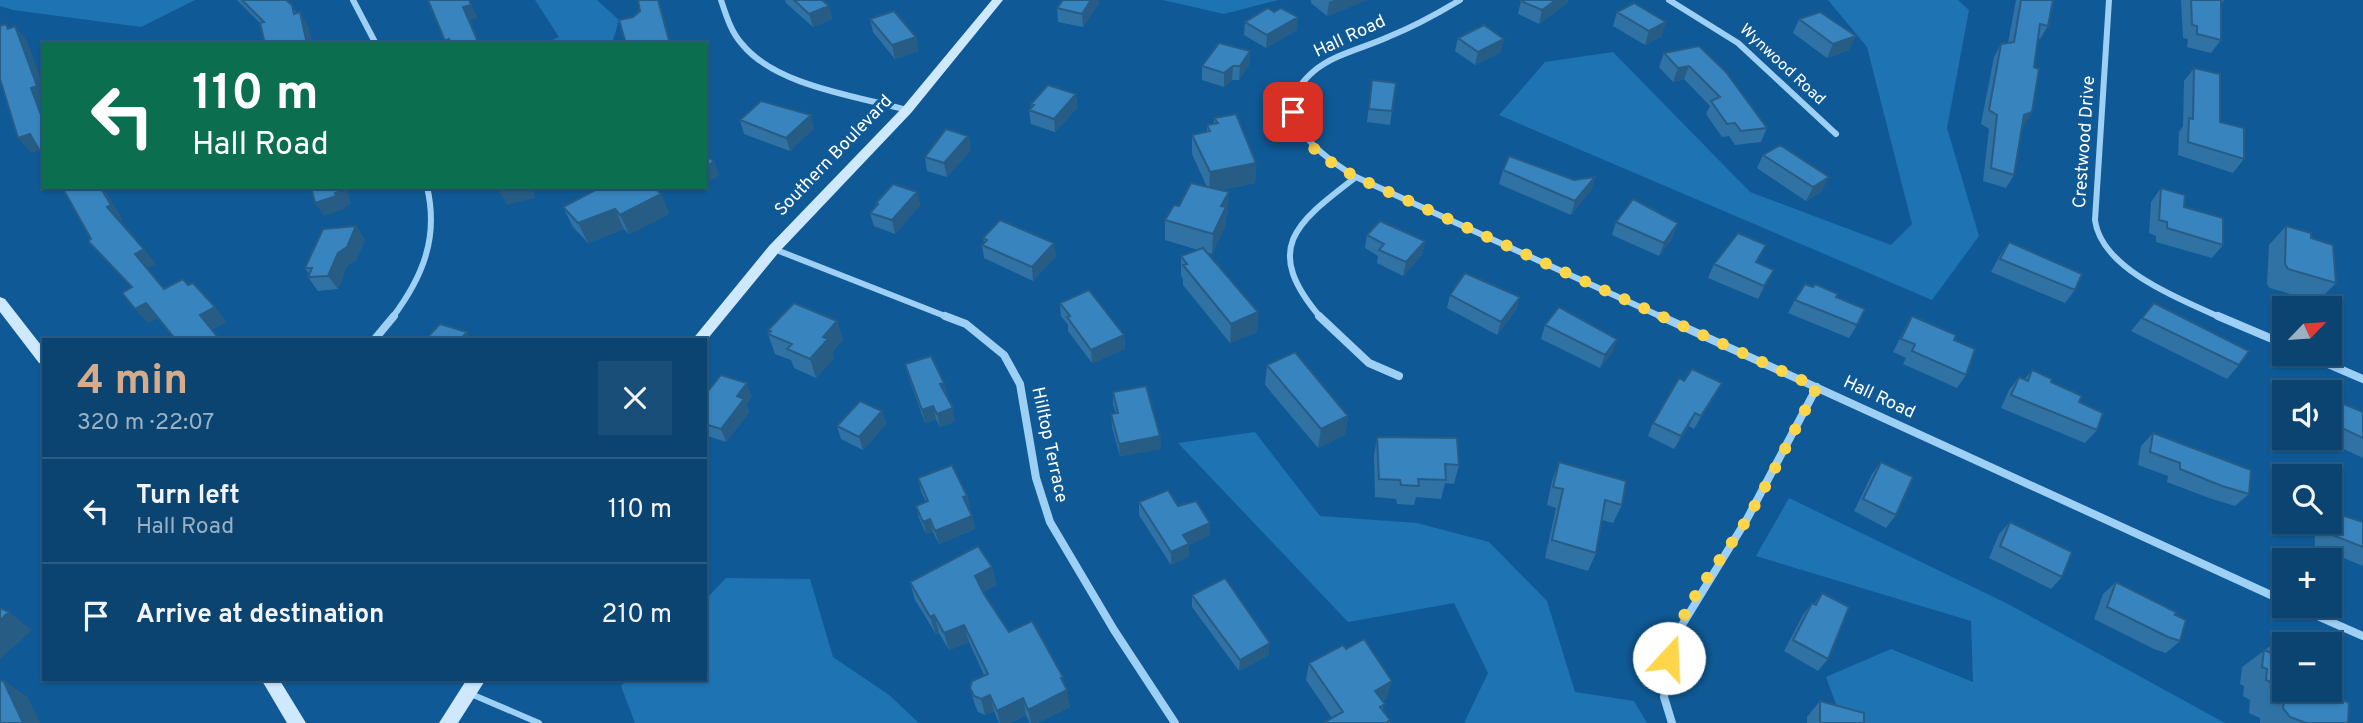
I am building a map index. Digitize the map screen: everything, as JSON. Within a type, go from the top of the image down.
[{"type":"main road","name":"Southern Boulevard","points":[[701,338],[774,248],[908,110],[998,0]]},
{"type":"main road","points":[[0,302],[42,356]]},
{"type":"main road","points":[[271,681],[297,723]]},
{"type":"main road","points":[[449,723],[473,686]]},
{"type":"street","points":[[353,0],[375,42]]},
{"type":"street","points":[[721,0],[738,40],[759,59],[802,79],[908,110]]},
{"type":"street","name":"Hall Road","points":[[1460,0],[1315,70],[1298,90],[1294,102],[1295,123],[1309,144],[1356,177],[2272,596]]},
{"type":"street","name":"Wynwood Road","points":[[1669,0],[1707,18],[1739,42],[1836,134]]},
{"type":"street","name":"Crestwood Drive","points":[[2109,0],[2095,220],[2100,242],[2112,256],[2143,278],[2272,338]]},
{"type":"street","points":[[1356,177],[1303,224],[1289,244],[1290,275],[1301,293],[1349,345],[1368,362],[1399,376]]},
{"type":"street","points":[[376,338],[397,314],[414,286],[433,238],[433,216],[427,189]]},
{"type":"street","name":"Hilltop Terrace","points":[[774,248],[966,324],[1004,355],[1020,384],[1036,478],[1050,522],[1114,630],[1175,723]]},
{"type":"street","points":[[2333,366],[2363,379]]},
{"type":"street","points":[[1672,723],[1664,697],[1671,643],[1746,519],[1817,387]]},
{"type":"street","points":[[2322,618],[2363,636]]},
{"type":"lane","points":[[473,686],[539,723]]},
{"type":"shaded area","points":[[0,0],[195,0],[141,27],[13,10],[0,6]]},
{"type":"shaded area","points":[[535,0],[597,0],[619,20],[613,42],[548,42],[559,37]]},
{"type":"shaded area","points":[[1163,0],[1278,0],[1224,14]]},
{"type":"shaded area","points":[[1828,0],[1958,0],[1969,10],[1947,128],[1979,236],[1932,300],[1499,115],[1545,62],[1613,52],[1750,192],[1891,245],[1912,224],[1867,47]]},
{"type":"shaded area","points":[[1255,432],[1320,516],[1417,523],[1489,542],[1547,601],[1575,692],[1634,701],[1647,723],[1464,723],[1488,673],[1454,603],[1348,622],[1178,443]]},
{"type":"shaded area","points":[[1789,498],[2008,604],[2225,723],[1843,723],[1826,677],[1891,649],[1973,682],[1971,621],[1756,556]]},
{"type":"shaded area","points":[[726,578],[810,579],[833,657],[889,695],[919,723],[635,723],[621,686],[626,681],[707,681],[707,598]]},
{"type":"building","points":[[242,0],[286,0],[292,5],[294,14],[300,12],[307,42],[265,42],[260,23],[264,22]]},
{"type":"building","points":[[428,0],[469,0],[471,5],[463,7],[478,42],[450,42],[449,39],[445,41]]},
{"type":"building","points":[[638,0],[658,0],[669,42],[625,42],[619,20],[633,17],[640,11]]},
{"type":"building","points":[[794,0],[822,0],[829,6],[809,14]]},
{"type":"building","points":[[1063,0],[1091,0],[1082,14],[1057,8]]},
{"type":"building","points":[[1522,0],[1556,0],[1542,10]]},
{"type":"building","points":[[2021,0],[2053,0],[2048,26],[2040,24],[2034,67],[2039,69],[2032,112],[2024,115],[2014,175],[1991,168],[1997,115],[1989,110],[2001,44],[2014,42]]},
{"type":"building","points":[[2191,0],[2221,0],[2221,40],[2197,34],[2197,26],[2192,25]]},
{"type":"building","points":[[1634,3],[1666,22],[1649,31],[1617,12]]},
{"type":"building","points":[[1268,8],[1274,12],[1281,8],[1298,17],[1267,35],[1245,22]]},
{"type":"building","points":[[894,11],[916,37],[892,45],[870,19]]},
{"type":"building","points":[[1820,12],[1856,36],[1833,44],[1799,19]]},
{"type":"building","points":[[6,24],[8,29],[15,26],[37,86],[31,88],[42,118],[42,155],[30,134],[18,138],[0,79],[0,26]]},
{"type":"building","points":[[1484,25],[1504,39],[1478,52],[1458,38]]},
{"type":"building","points":[[1219,43],[1250,51],[1240,66],[1233,66],[1224,73],[1202,66]]},
{"type":"building","points":[[1699,46],[1726,72],[1767,128],[1741,131],[1735,123],[1727,124],[1711,101],[1720,97],[1689,66],[1678,68],[1664,53]]},
{"type":"building","points":[[2194,68],[2220,74],[2220,122],[2244,128],[2244,159],[2188,142],[2189,118],[2193,119]]},
{"type":"building","points":[[1372,80],[1396,83],[1392,111],[1369,109]]},
{"type":"building","points":[[1048,85],[1076,94],[1054,119],[1029,110]]},
{"type":"building","points":[[761,101],[811,115],[786,138],[740,120]]},
{"type":"building","points":[[1236,114],[1256,163],[1210,172],[1192,135],[1210,131],[1207,125],[1218,123],[1214,118]]},
{"type":"building","points":[[946,129],[968,136],[944,163],[925,157]]},
{"type":"building","points":[[1780,145],[1829,177],[1813,187],[1763,155]]},
{"type":"building","points":[[1509,156],[1574,180],[1595,177],[1575,201],[1503,170]]},
{"type":"building","points":[[707,157],[714,161],[707,166]]},
{"type":"building","points":[[1191,183],[1229,192],[1221,206],[1226,207],[1213,234],[1165,220],[1174,205],[1179,206]]},
{"type":"building","points":[[893,184],[917,192],[892,220],[870,213],[878,204],[876,203]]},
{"type":"building","points":[[2161,188],[2185,195],[2184,207],[2223,218],[2223,245],[2167,228],[2167,222],[2159,220]]},
{"type":"building","points":[[63,189],[101,189],[111,205],[107,207],[144,249],[135,254],[164,289],[183,279],[188,285],[193,283],[215,307],[200,315],[218,338],[174,338],[146,303],[135,309],[122,293],[132,287],[88,241],[91,239]]},
{"type":"building","points":[[312,189],[342,189],[335,193],[336,196],[315,203]]},
{"type":"building","points":[[597,189],[656,189],[661,194],[620,215],[615,209],[578,223],[563,207]]},
{"type":"building","points":[[1633,199],[1678,223],[1664,243],[1616,222]]},
{"type":"building","points":[[1000,220],[1054,243],[1032,267],[982,245],[987,240],[983,238]]},
{"type":"building","points":[[1380,221],[1425,241],[1406,262],[1379,250],[1384,244],[1367,235]]},
{"type":"building","points":[[356,226],[347,247],[338,253],[328,276],[308,277],[312,268],[305,268],[323,229]]},
{"type":"building","points":[[2286,226],[2311,233],[2311,238],[2333,245],[2336,283],[2288,269],[2285,264]]},
{"type":"building","points":[[1738,233],[1766,245],[1756,262],[1774,270],[1764,286],[1714,264]]},
{"type":"building","points":[[2009,242],[2082,274],[2075,290],[2000,259]]},
{"type":"building","points":[[1203,248],[1258,312],[1231,324],[1183,265],[1187,264],[1181,256]]},
{"type":"building","points":[[1465,273],[1520,297],[1501,322],[1450,295]]},
{"type":"building","points":[[1805,284],[1813,287],[1815,284],[1838,294],[1836,297],[1865,309],[1857,325],[1795,300]]},
{"type":"building","points":[[1089,290],[1124,335],[1091,350],[1060,303]]},
{"type":"building","points":[[794,303],[837,321],[823,337],[828,339],[810,359],[787,349],[792,344],[768,334],[771,331],[768,330]]},
{"type":"building","points":[[2154,303],[2249,351],[2239,365],[2142,318]]},
{"type":"building","points":[[1559,307],[1617,339],[1605,355],[1545,325]]},
{"type":"building","points":[[1912,316],[1956,335],[1954,340],[1975,349],[1966,375],[1912,351],[1915,344],[1901,339]]},
{"type":"building","points":[[440,324],[467,332],[462,338],[427,338]]},
{"type":"building","points":[[1295,352],[1348,416],[1321,429],[1267,365]]},
{"type":"building","points":[[931,356],[944,383],[940,384],[953,408],[937,414],[933,406],[922,410],[905,364]]},
{"type":"building","points":[[1692,369],[1722,383],[1701,416],[1695,413],[1681,436],[1653,423],[1679,378],[1684,381]]},
{"type":"building","points":[[2032,370],[2082,396],[2079,402],[2103,413],[2097,430],[2011,395],[2019,377],[2028,381]]},
{"type":"building","points":[[721,375],[747,383],[737,396],[744,399],[721,429],[707,425],[707,392]]},
{"type":"building","points":[[1146,386],[1160,436],[1119,444],[1111,414],[1118,413],[1113,392]]},
{"type":"building","points":[[860,401],[882,411],[859,437],[837,426]]},
{"type":"building","points":[[2342,403],[2363,412],[2363,438],[2342,428]]},
{"type":"building","points":[[2153,433],[2251,470],[2249,494],[2180,469],[2180,463],[2150,452]]},
{"type":"building","points":[[1377,437],[1457,438],[1459,465],[1445,464],[1446,480],[1418,479],[1419,486],[1401,485],[1400,480],[1379,479]]},
{"type":"building","points":[[1559,462],[1626,481],[1622,505],[1605,500],[1596,553],[1552,540],[1563,489],[1553,487]]},
{"type":"building","points":[[1881,462],[1913,477],[1896,515],[1863,499]]},
{"type":"building","points":[[952,465],[967,496],[963,497],[972,516],[935,531],[930,519],[923,522],[916,506],[928,501],[918,478]]},
{"type":"building","points":[[1168,490],[1178,506],[1196,501],[1210,523],[1183,535],[1189,544],[1171,552],[1139,502]]},
{"type":"building","points":[[2342,515],[2363,522],[2363,547],[2330,534],[2342,534]]},
{"type":"building","points":[[2010,522],[2072,552],[2062,577],[2000,546]]},
{"type":"building","points":[[978,546],[992,567],[975,576],[984,594],[1009,632],[1032,621],[1063,677],[1061,678],[1067,690],[1028,710],[1023,698],[997,711],[990,695],[981,699],[974,696],[970,688],[972,681],[988,674],[964,625],[944,633],[934,615],[930,617],[910,582]]},
{"type":"building","points":[[1225,578],[1270,643],[1240,660],[1192,595]]},
{"type":"building","points":[[2116,582],[2176,612],[2175,615],[2186,620],[2180,641],[2107,607]]},
{"type":"building","points":[[1822,593],[1849,607],[1828,659],[1793,640],[1812,603],[1816,605]]},
{"type":"building","points":[[0,608],[9,612],[0,620]]},
{"type":"building","points":[[1364,639],[1392,681],[1375,691],[1385,704],[1380,707],[1390,720],[1386,723],[1323,723],[1343,712],[1309,663],[1343,645],[1346,649]]},
{"type":"building","points":[[2264,650],[2272,653],[2272,683],[2266,680],[2267,669],[2262,667]]},
{"type":"building","points":[[3,680],[23,723],[0,723],[0,682]]},
{"type":"building","points":[[2342,700],[2349,703],[2348,723],[2306,723],[2290,717],[2283,708],[2284,702],[2342,702]]},
{"type":"building","points":[[1820,701],[1864,713],[1864,723],[1820,723]]},
{"type":"route","points":[[1293,112],[1295,123],[1309,144],[1356,177],[1392,191],[1817,387],[1746,519],[1684,618],[1671,643],[1669,658]]}]
